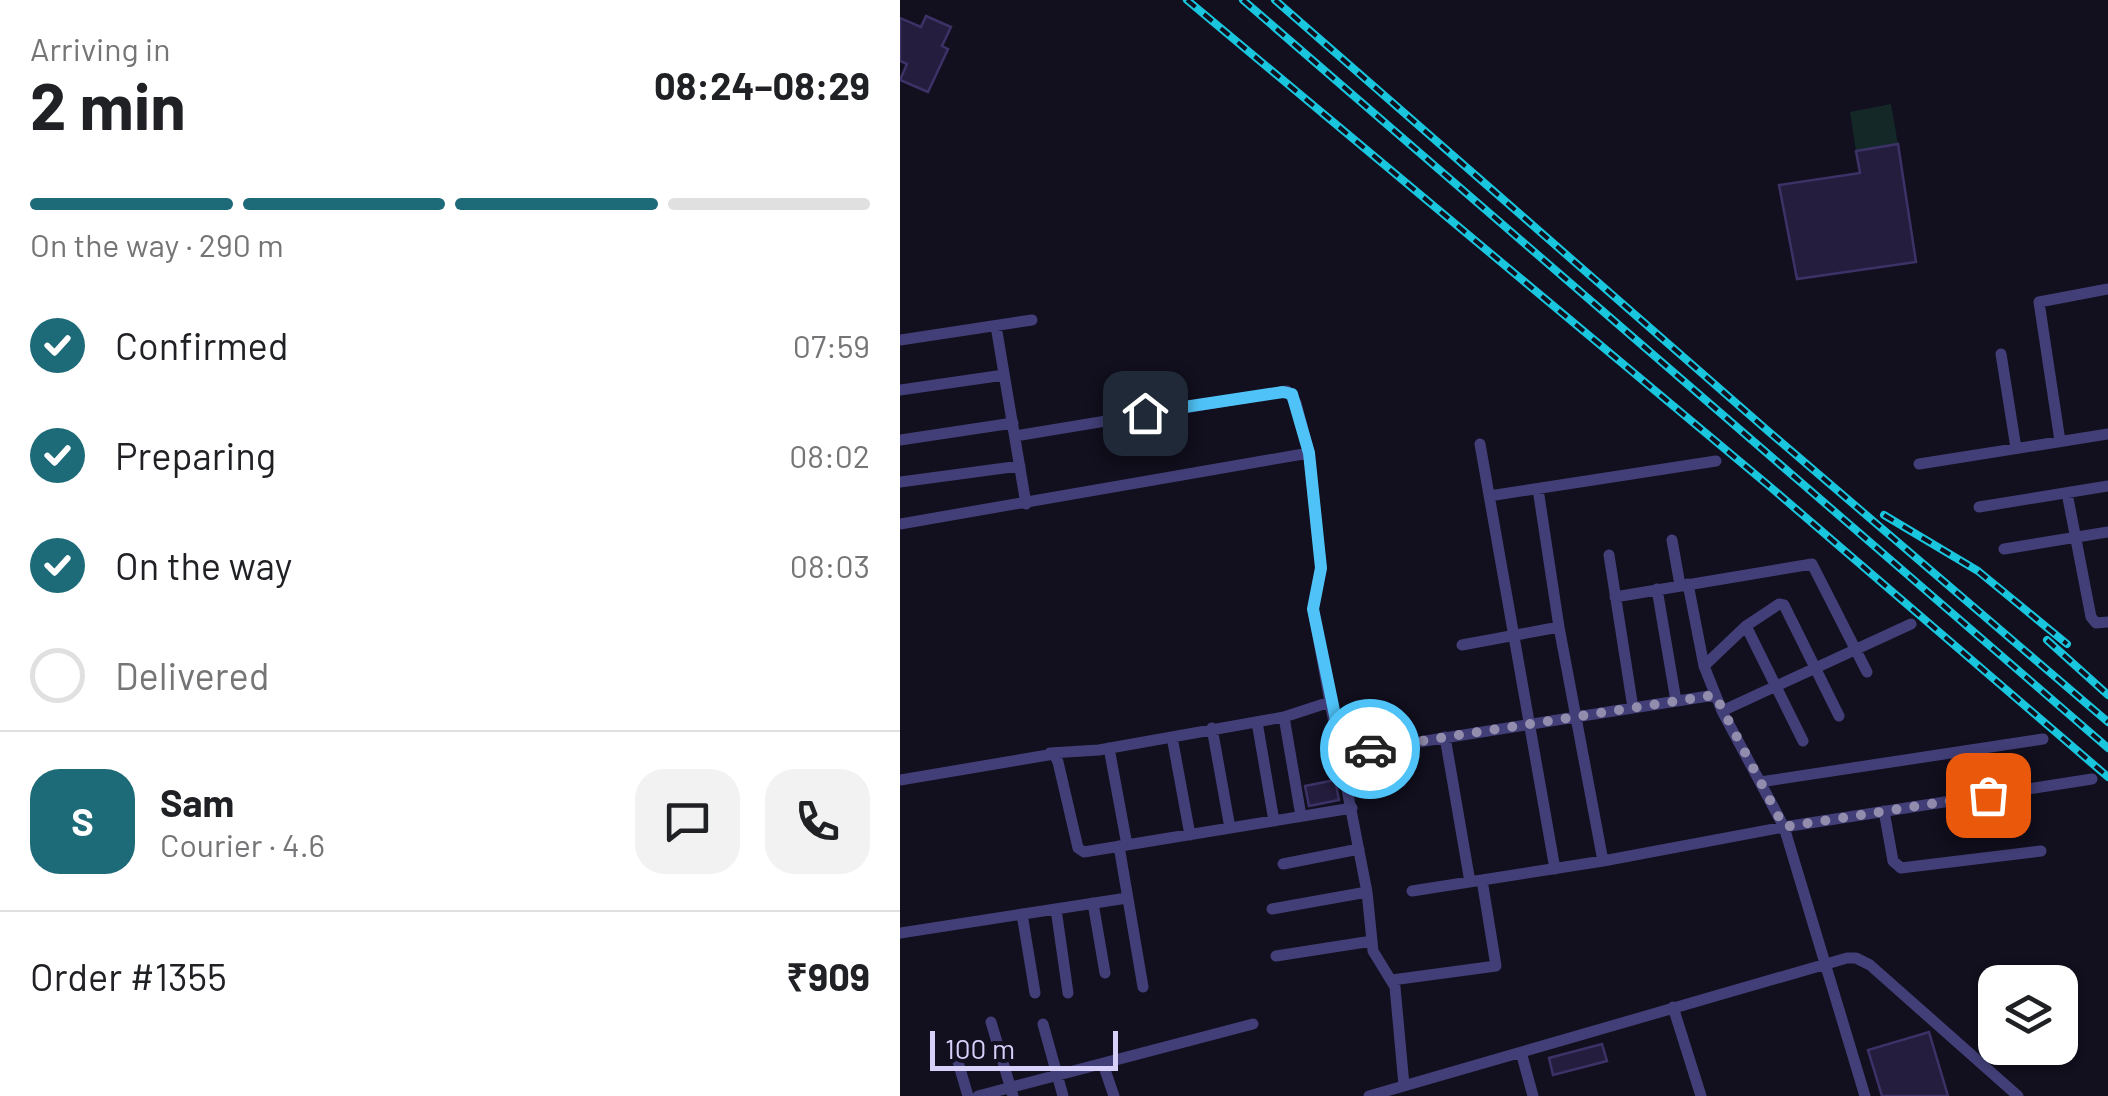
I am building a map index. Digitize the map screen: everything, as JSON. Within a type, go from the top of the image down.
[{"type":"street","points":[[2060,441],[2040,302],[2108,290]]},
{"type":"street","points":[[900,340],[1032,320]]},
{"type":"street","points":[[996,326],[1026,504]]},
{"type":"street","points":[[2002,354],[2016,448]]},
{"type":"street","points":[[900,390],[1004,374]]},
{"type":"street","points":[[900,440],[1014,430],[1287,392],[1296,402],[1309,453],[1321,568],[1313,609],[1343,754],[1374,955],[1392,980],[1404,1086]]},
{"type":"street","points":[[1920,464],[2108,434]]},
{"type":"street","points":[[1480,444],[1555,868]]},
{"type":"street","points":[[900,524],[1309,453]]},
{"type":"street","points":[[1489,496],[1716,461]]},
{"type":"street","points":[[900,482],[1020,466]]},
{"type":"street","points":[[1979,507],[2108,486]]},
{"type":"street","points":[[1538,488],[1559,627],[1603,861]]},
{"type":"street","points":[[2068,493],[2090,617],[2096,623],[2108,622]]},
{"type":"street","points":[[2004,549],[2108,532]]},
{"type":"street","points":[[1672,540],[1715,695],[1784,827],[1865,1096]]},
{"type":"street","points":[[1608,556],[1633,708]]},
{"type":"street","points":[[1615,597],[1812,564],[1867,672]]},
{"type":"street","points":[[1658,590],[1676,701]]},
{"type":"street","points":[[1704,666],[1746,626],[1784,604],[1839,716]]},
{"type":"street","points":[[1722,712],[1912,624]]},
{"type":"street","points":[[1746,626],[1803,740]]},
{"type":"street","points":[[1462,644],[1559,627]]},
{"type":"street","points":[[1343,754],[1715,695]]},
{"type":"street","points":[[900,780],[1284,717],[1330,702]]},
{"type":"street","points":[[1284,717],[1300,816]]},
{"type":"street","points":[[1256,722],[1274,821]]},
{"type":"street","points":[[1212,728],[1230,828]]},
{"type":"street","points":[[1172,737],[1190,834]]},
{"type":"street","points":[[1392,980],[1496,966],[1445,737]]},
{"type":"street","points":[[1760,782],[2043,739]]},
{"type":"street","points":[[1109,748],[1143,987]]},
{"type":"street","points":[[1050,753],[1058,762],[1079,850],[1352,808]]},
{"type":"street","points":[[1412,892],[1784,827],[2092,779]]},
{"type":"street","points":[[1884,812],[1893,861],[1901,868],[2041,851]]},
{"type":"street","points":[[1283,864],[1359,849]]},
{"type":"street","points":[[1272,909],[1367,892]]},
{"type":"street","points":[[900,933],[1128,898]]},
{"type":"street","points":[[1093,903],[1104,972]]},
{"type":"street","points":[[1056,908],[1068,993]]},
{"type":"street","points":[[1022,914],[1035,992]]},
{"type":"street","points":[[1276,956],[1372,941]]},
{"type":"street","points":[[1369,1096],[1825,963],[1856,958],[1870,964],[2018,1096]]},
{"type":"street","points":[[1672,1008],[1701,1096]]},
{"type":"street","points":[[992,1022],[1012,1092]]},
{"type":"street","points":[[1044,1024],[1064,1096]]},
{"type":"street","points":[[978,1096],[1012,1092],[1058,1075],[1252,1024]]},
{"type":"street","points":[[953,1045],[968,1096]]},
{"type":"street","points":[[1521,1052],[1534,1096]]},
{"type":"street","points":[[1103,1064],[1114,1096]]},
{"type":"green space","points":[[1891,104],[1898,144],[1856,151],[1850,112]]},
{"type":"building","points":[[926,16],[951,27],[942,46],[948,49],[928,92],[900,80],[907,64],[900,61],[900,18],[921,27]]},
{"type":"building","points":[[1898,144],[1916,262],[1797,279],[1779,185],[1860,173],[1856,151]]},
{"type":"building","points":[[1385,724],[1387,738],[1348,744],[1346,729]]},
{"type":"building","points":[[1398,755],[1404,785],[1382,789],[1376,758]]},
{"type":"building","points":[[1335,780],[1339,800],[1309,806],[1305,786]]},
{"type":"building","points":[[1929,1032],[1948,1096],[1882,1096],[1868,1050]]},
{"type":"building","points":[[1602,1044],[1607,1061],[1553,1075],[1549,1058]]},
{"type":"railway","points":[[1187,0],[1768,485],[2108,777]]},
{"type":"railway","points":[[1243,0],[2108,748]]},
{"type":"railway","points":[[1275,0],[2108,722]]},
{"type":"railway","points":[[1884,515],[1978,571],[2067,644]]},
{"type":"railway","points":[[2047,640],[2108,695]]},
{"type":"way so far","points":[[1370,749],[1715,695],[1784,827],[1988,795]]},
{"type":"route","points":[[1145,413],[1283,392],[1292,394],[1309,453],[1321,568],[1313,609],[1330,702],[1343,754],[1370,749]]}]
